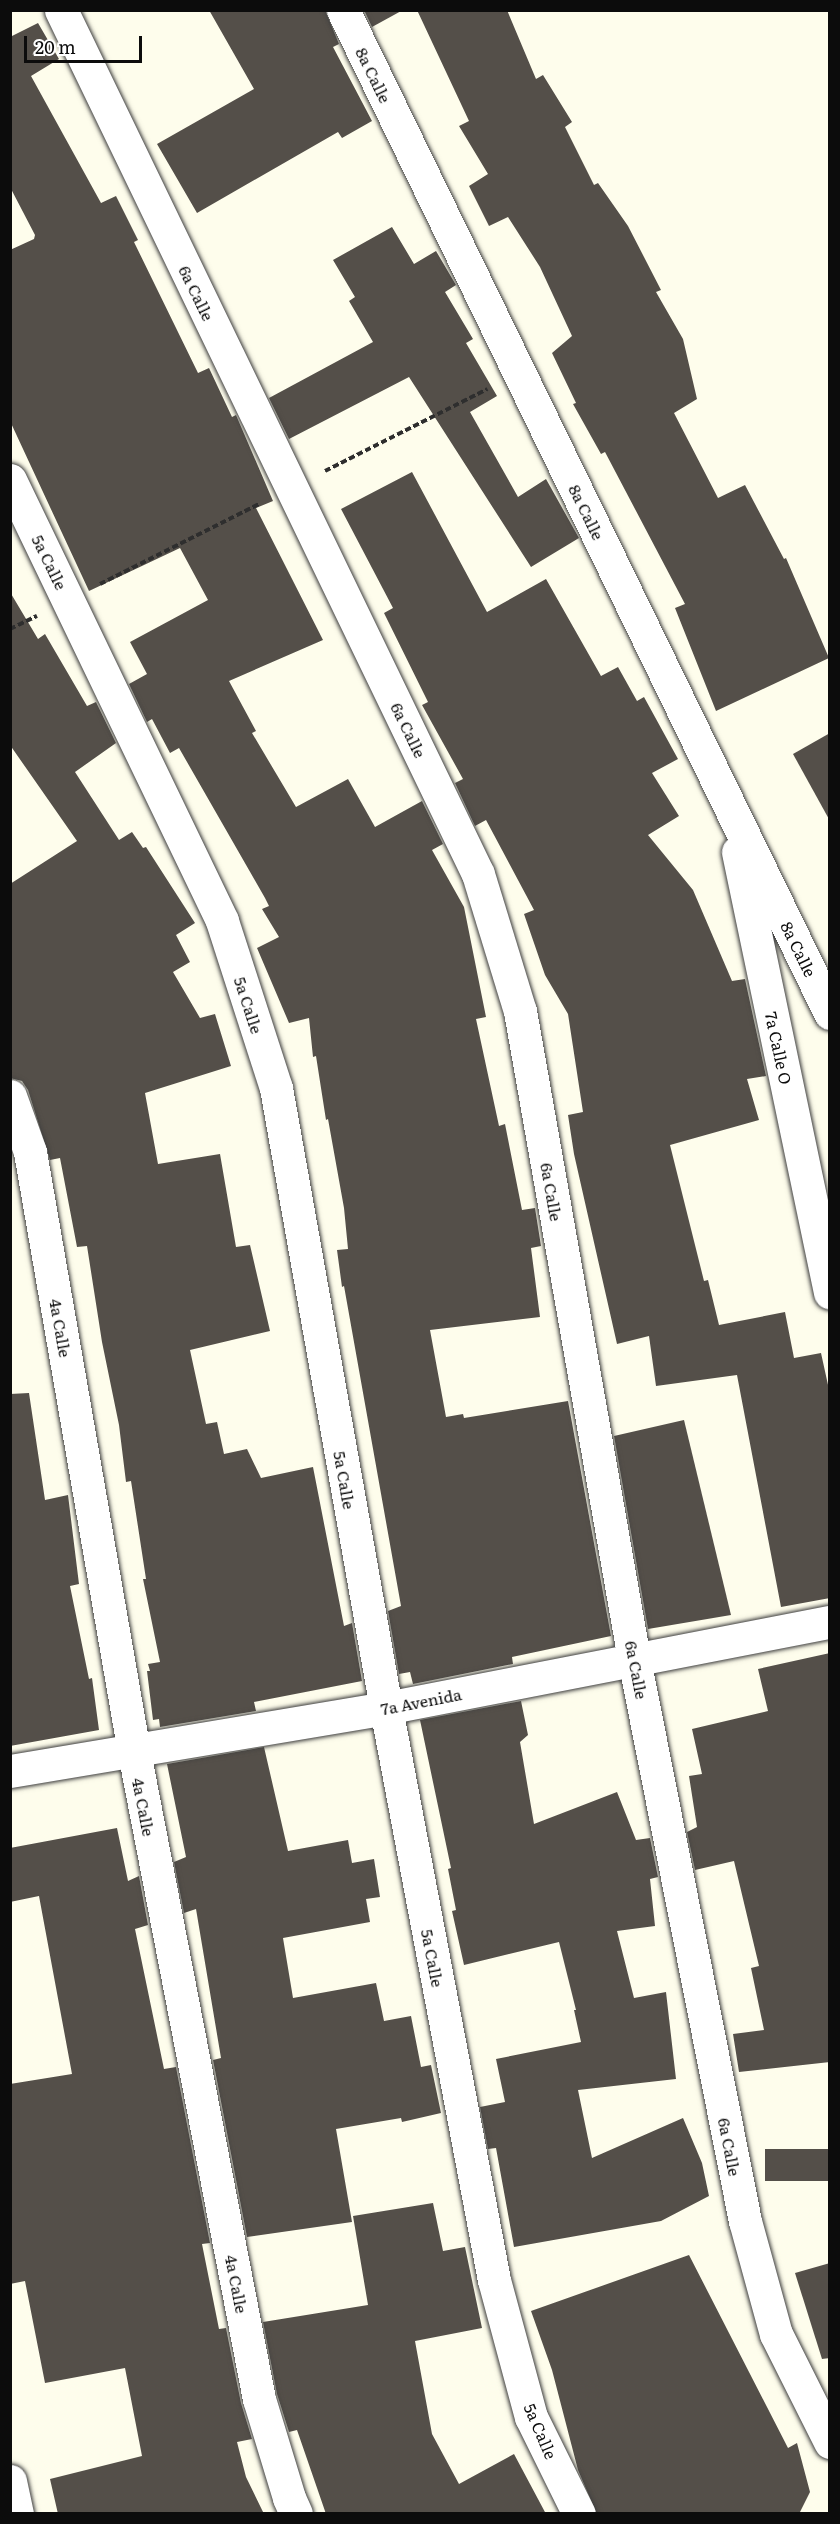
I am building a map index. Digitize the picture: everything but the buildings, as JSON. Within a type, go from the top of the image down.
[{"type":"street","name":"6a Calle","points":[[61,10],[478,874],[520,1011],[634,1659],[745,2221],[776,2334],[830,2442]]},
{"type":"street","name":"8a Calle","points":[[343,10],[830,1013]]},
{"type":"street","name":"5a Calle","points":[[10,480],[222,921],[276,1088],[386,1708],[494,2280],[531,2416],[579,2514]]},
{"type":"street","name":"7a Calle O","points":[[728,803],[830,1293]]},
{"type":"street","name":"4a Calle","points":[[10,1096],[30,1152],[134,1752],[259,2399],[289,2499],[297,2514]]},
{"type":"street","name":"7a Avenida","points":[[10,1771],[386,1708],[830,1623]]},
{"type":"street","points":[[10,2481],[17,2514]]}]
